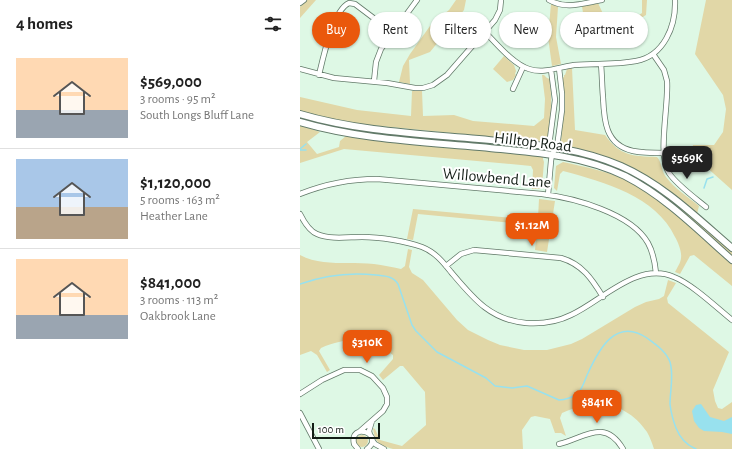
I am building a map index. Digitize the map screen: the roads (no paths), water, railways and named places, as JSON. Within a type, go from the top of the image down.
[{"type":"main road","name":"Hilltop Road","points":[[300,114],[367,128],[549,146],[597,156],[640,175],[674,198],[732,248]]},
{"type":"main road","name":"Hilltop Road","points":[[300,122],[336,132],[365,136],[552,154],[602,167],[642,186],[670,205],[732,260]]},
{"type":"street","points":[[300,3],[304,0]]},
{"type":"street","points":[[408,12],[417,0]]},
{"type":"street","points":[[491,24],[498,15],[501,0]]},
{"type":"street","points":[[549,0],[566,6],[602,0]]},
{"type":"street","points":[[491,38],[516,62],[523,67],[536,71],[551,70],[574,65],[635,61],[653,54],[663,45],[669,33],[674,16],[675,0]]},
{"type":"street","points":[[319,75],[331,30],[348,1],[355,4],[368,14]]},
{"type":"street","points":[[374,81],[375,65],[382,48]]},
{"type":"street","points":[[300,69],[339,79],[374,81],[415,88],[424,88],[435,84],[448,74],[471,48]]},
{"type":"street","points":[[653,54],[664,70],[667,81],[664,153],[665,165],[670,174],[706,207]]},
{"type":"street","points":[[601,64],[604,118],[606,128],[611,136],[621,146],[629,150],[638,152],[664,153]]},
{"type":"street","points":[[513,89],[523,67]]},
{"type":"street","points":[[552,154],[557,147],[562,106],[559,68]]},
{"type":"street","points":[[548,195],[552,154],[549,146],[555,102],[551,70]]},
{"type":"street","name":"Willowbend Lane","points":[[300,194],[319,187],[370,179],[548,195],[566,198],[587,204],[618,217],[634,227],[644,237],[650,247],[656,273]]},
{"type":"street","points":[[300,214],[308,228],[318,235],[328,237],[373,238],[424,248],[434,254],[446,266],[470,295],[482,306],[499,316],[516,321],[536,323],[557,320],[577,312],[634,278],[644,274],[656,273],[668,275],[681,280],[732,320]]},
{"type":"street","points":[[446,266],[463,253],[474,250],[561,258],[584,270],[590,276],[603,297]]},
{"type":"street","points":[[300,394],[344,370],[357,370],[372,376],[381,384],[387,397],[386,406],[372,421],[354,436],[353,440],[357,449]]},
{"type":"street","points":[[386,406],[392,410]]},
{"type":"street","points":[[300,413],[319,449]]},
{"type":"street","points":[[372,421],[369,431],[371,437],[375,444],[384,449]]},
{"type":"street","points":[[359,432],[364,431],[371,437],[371,445],[369,449]]},
{"type":"street","points":[[559,444],[570,441],[584,434],[598,432],[607,434],[614,438],[623,449]]},
{"type":"water","points":[[701,404],[710,417],[724,421],[732,417],[732,434],[704,431],[699,428],[694,421],[692,411],[696,405]]},
{"type":"waterway","points":[[300,149],[306,144]]},
{"type":"waterway","points":[[300,150],[306,150]]},
{"type":"waterway","points":[[704,188],[707,179],[713,177]]},
{"type":"waterway","points":[[300,284],[328,276],[347,274],[366,274],[391,278],[398,284],[412,325],[437,352],[486,378],[495,386],[512,388],[527,386],[559,400],[572,397],[580,391],[592,364],[603,346],[610,339],[626,331],[636,332],[657,345],[668,358],[672,372],[670,404],[673,419],[681,438],[696,449]]}]
